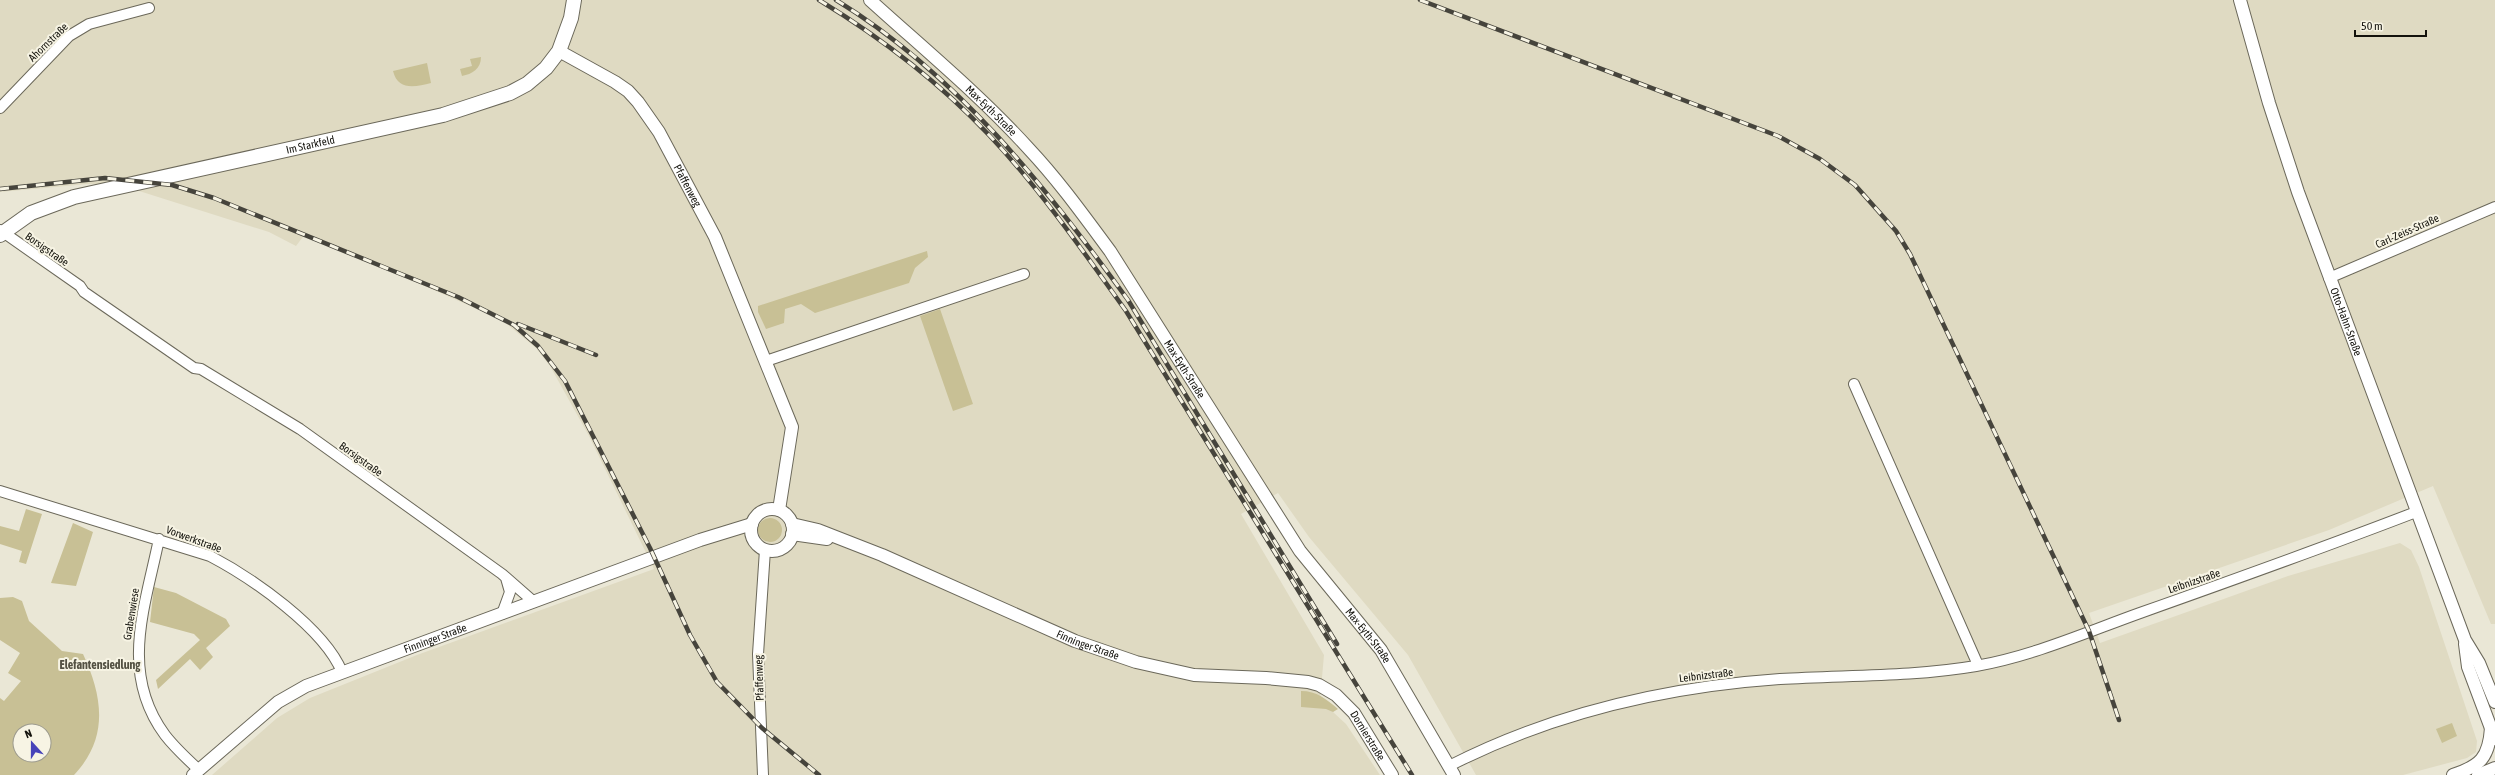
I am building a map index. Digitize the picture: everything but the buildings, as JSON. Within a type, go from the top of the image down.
[{"type":"main road","name":"Im Starkfeld","points":[[1,232],[41,208],[74,197],[195,172],[472,107],[524,86],[546,68],[559,51],[572,18],[574,0]]},
{"type":"street","name":"Max-Eyth-Straße","points":[[870,0],[1014,133],[1062,187],[1088,221],[1110,251],[1300,552],[1381,650],[1452,771]]},
{"type":"street","name":"Otto-Hahn-Straße","points":[[2240,0],[2269,103],[2298,192],[2329,278],[2360,353],[2416,512],[2465,640],[2479,662],[2495,702]]},
{"type":"street","name":"Ahornstraße","points":[[0,108],[68,36],[79,28],[149,8]]},
{"type":"street","name":"Pfaffenweg","points":[[559,51],[628,91],[649,117],[715,237],[792,427],[786,466],[780,479],[776,510]]},
{"type":"street","name":"Carl-Zeiss-Straße","points":[[2329,278],[2495,207]]},
{"type":"street","name":"Borsigstraße","points":[[1,232],[80,286],[84,292],[194,368],[201,369],[300,429],[502,574],[534,602]]},
{"type":"street","points":[[766,361],[1024,274]]},
{"type":"street","points":[[1854,384],[1978,666]]},
{"type":"street","name":"Vorwerkstraße","points":[[0,491],[210,556],[240,572],[303,623],[326,645],[342,672]]},
{"type":"street","points":[[751,526],[754,541],[768,550],[783,547],[792,529],[786,514],[776,510]]},
{"type":"street","name":"Finninger Straße","points":[[196,773],[278,702],[306,686],[700,540],[751,526],[760,513],[776,510]]},
{"type":"street","name":"Leibnizstraße","points":[[1452,771],[1493,745],[1550,722],[1614,704],[1688,688],[1781,679],[1893,676],[1978,666],[2062,642],[2289,561],[2416,512]]},
{"type":"street","name":"Finninger Straße","points":[[792,529],[818,530],[889,558],[1075,641],[1136,662],[1194,675],[1308,682],[1327,689],[1341,699]]},
{"type":"street","name":"Grabenwiese","points":[[159,539],[140,628],[138,652],[141,688],[146,703],[165,735],[196,773]]},
{"type":"street","name":"Pfaffenweg","points":[[763,775],[758,654],[768,550]]},
{"type":"street","points":[[502,574],[510,589],[502,614]]},
{"type":"street","name":"Otto-Hahn-Straße","points":[[2465,640],[2468,667],[2493,733]]},
{"type":"street","name":"Dornierstraße","points":[[1341,699],[1361,724],[1392,775]]},
{"type":"street","points":[[2453,775],[2477,766],[2482,760],[2493,733]]},
{"type":"street","points":[[2478,775],[2495,770],[2494,775]]},
{"type":"shaded area","points":[[0,0],[2495,0],[2495,624],[2491,624],[2433,486],[2329,530],[2089,613],[2100,643],[2288,576],[2400,543],[2411,550],[2419,567],[2477,741],[2476,752],[2467,758],[2403,775],[1476,775],[1408,655],[1309,537],[1278,493],[1241,514],[1324,655],[1320,700],[1346,724],[1380,775],[212,775],[277,718],[310,698],[417,655],[654,569],[589,436],[550,366],[536,348],[502,320],[309,235],[305,234],[296,246],[269,232],[117,184],[87,184],[0,192]]},
{"type":"shaded area","points":[[481,57],[478,68],[469,74],[462,76],[460,69],[472,66],[470,59]]},
{"type":"shaded area","points":[[427,63],[431,83],[413,86],[403,85],[395,77],[393,71]]},
{"type":"shaded area","points":[[927,251],[928,257],[915,268],[909,283],[815,313],[801,304],[785,309],[784,323],[766,329],[758,312],[758,306]]},
{"type":"shaded area","points":[[940,309],[973,404],[953,411],[920,316]]},
{"type":"shaded area","points":[[26,509],[42,514],[26,564],[19,562],[22,551],[0,544],[0,526],[19,531]]},
{"type":"shaded area","points":[[770,518],[775,519],[781,525],[781,535],[775,541],[770,542],[765,541],[759,535],[758,530],[759,525],[765,519]]},
{"type":"shaded area","points":[[73,523],[93,532],[76,586],[51,583]]},
{"type":"shaded area","points":[[154,587],[176,593],[226,619],[230,626],[206,648],[213,657],[200,670],[190,659],[158,689],[156,680],[200,640],[194,634],[150,622]]},
{"type":"shaded area","points":[[13,597],[22,601],[29,621],[62,651],[83,654],[90,670],[98,701],[98,732],[93,747],[85,761],[74,775],[0,775],[0,698],[4,701],[21,681],[8,673],[20,653],[0,640],[0,598]]},
{"type":"shaded area","points":[[1301,691],[1317,694],[1338,709],[1333,712],[1326,709],[1301,707]]},
{"type":"shaded area","points":[[2452,723],[2457,736],[2442,743],[2436,729]]},
{"type":"railway","points":[[819,0],[887,45],[950,97],[1008,156],[1060,221],[1126,311],[1412,775]]},
{"type":"railway","points":[[836,0],[880,30],[921,62],[960,98],[997,135],[1065,216],[1128,300],[1337,644]]},
{"type":"railway","points":[[1420,0],[1778,136],[1820,159],[1855,185],[1896,231],[1910,254],[2089,631],[2119,720]]},
{"type":"railway","points":[[0,189],[105,178],[172,185],[214,198],[458,297],[514,325],[538,346],[565,381],[650,548],[690,635],[717,682],[762,728],[819,775]]},
{"type":"railway","points":[[518,324],[596,355]]},
{"type":"district","name":"Elefantensiedlung","points":[[100,665]]}]
